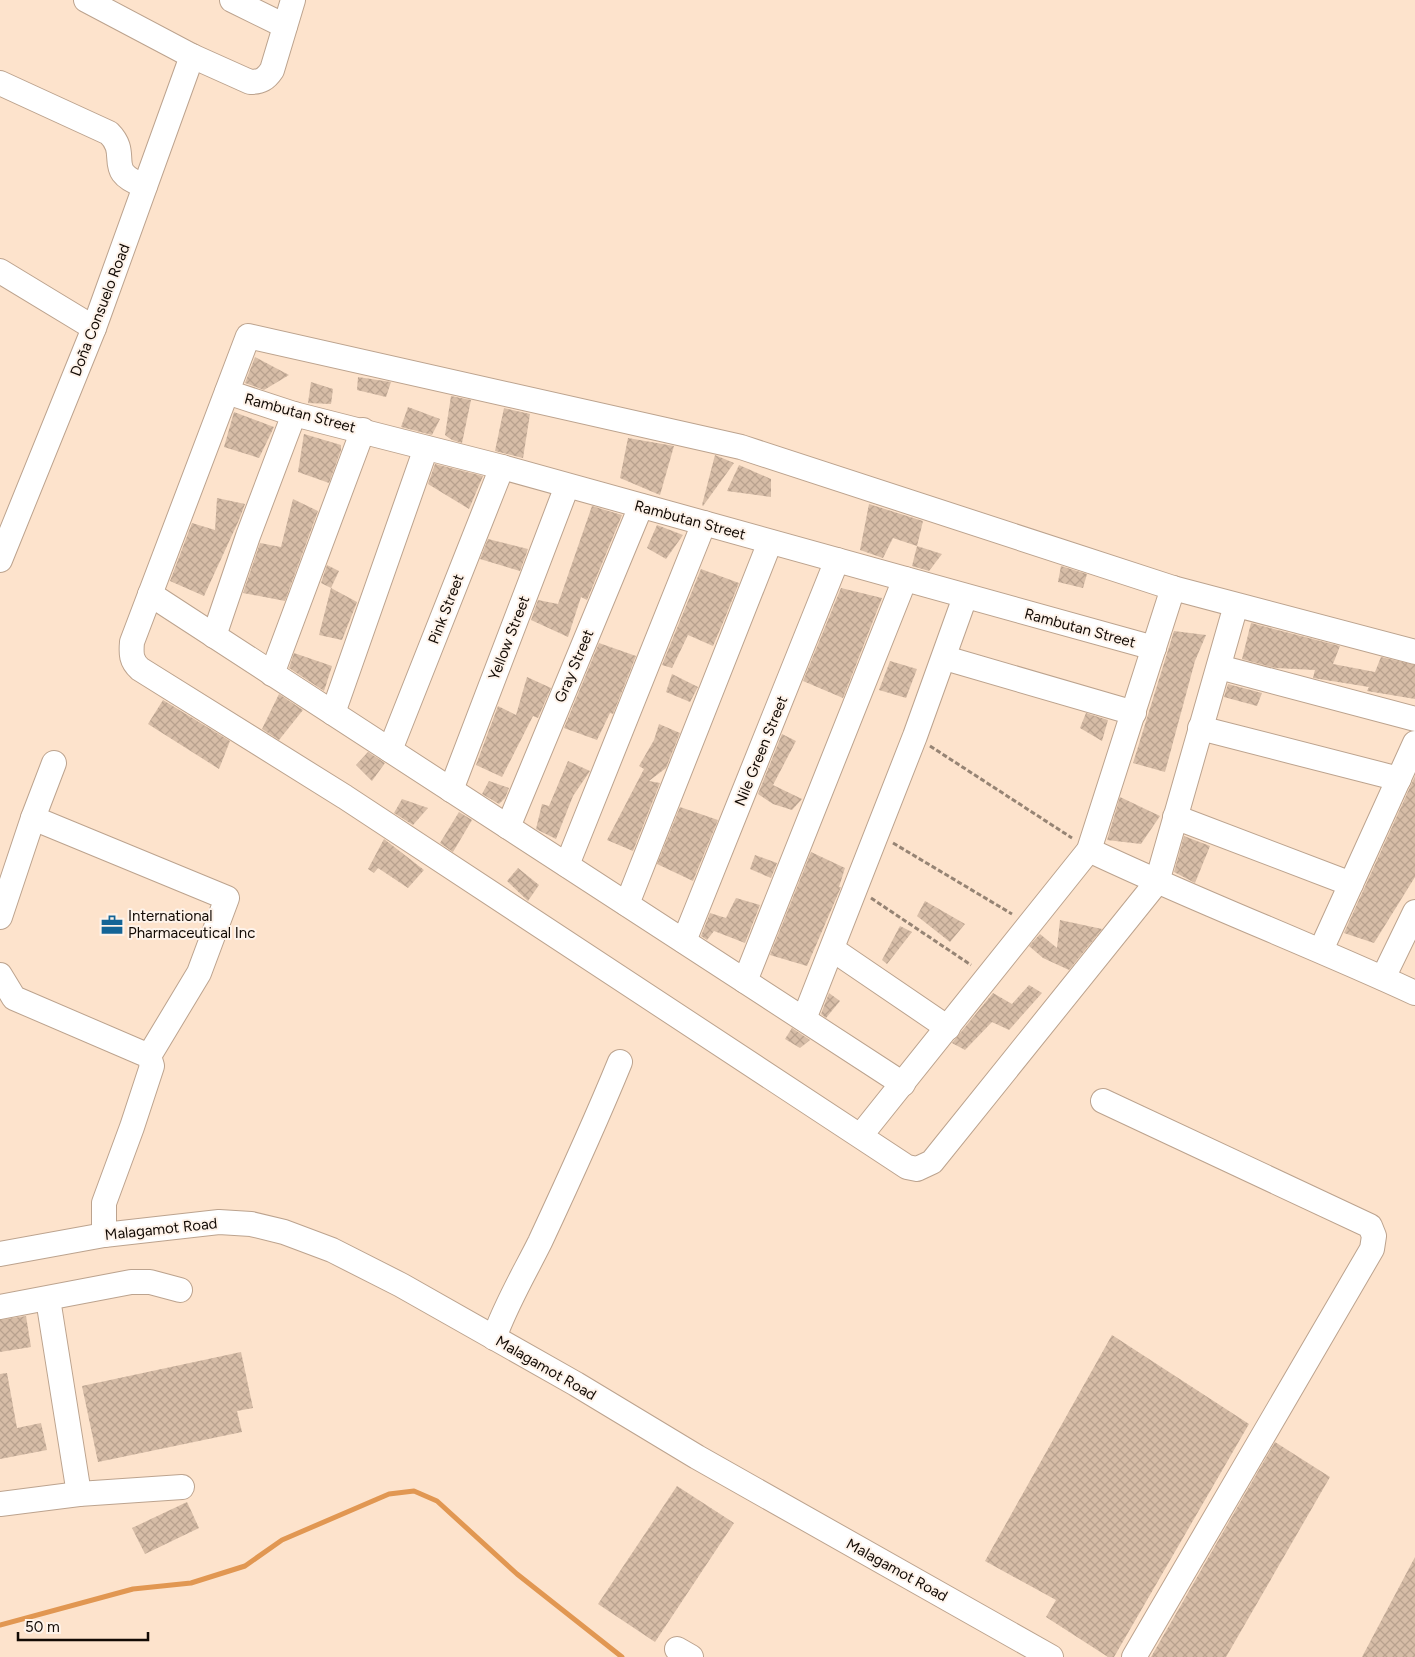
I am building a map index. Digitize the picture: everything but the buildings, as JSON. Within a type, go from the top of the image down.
[{"type":"street","points":[[86,0],[241,80],[259,82],[267,78],[272,70],[293,0]]},
{"type":"street","points":[[232,0],[285,26]]},
{"type":"street","name":"Doña Consuelo Road","points":[[0,560],[94,328],[192,56]]},
{"type":"street","points":[[0,83],[109,133],[116,140],[119,151],[119,168],[123,175],[146,186]]},
{"type":"street","points":[[0,272],[94,328]]},
{"type":"street","points":[[1236,605],[1157,882],[932,1162],[917,1169],[907,1167],[345,797],[140,670],[133,663],[131,655],[132,642],[248,336],[741,447],[1173,588],[1415,652]]},
{"type":"street","name":"Rambutan Street","points":[[227,392],[294,414],[363,430],[502,467],[1154,648]]},
{"type":"street","points":[[214,636],[248,536],[294,414]]},
{"type":"street","points":[[272,674],[363,430]]},
{"type":"street","points":[[333,713],[426,448]]},
{"type":"street","name":"Pink Street","points":[[390,750],[502,467]]},
{"type":"street","name":"Yellow Street","points":[[451,790],[568,486]]},
{"type":"street","name":"Gray Street","points":[[508,826],[641,506]]},
{"type":"street","points":[[567,865],[704,523]]},
{"type":"street","points":[[627,904],[770,542]]},
{"type":"street","name":"Nile Green Street","points":[[684,941],[837,560]]},
{"type":"street","points":[[745,981],[905,579]]},
{"type":"street","points":[[861,1136],[1089,850],[1173,588]]},
{"type":"street","points":[[150,594],[903,1084]]},
{"type":"street","points":[[804,1019],[878,834],[945,658],[965,597]]},
{"type":"street","points":[[945,658],[1134,713]]},
{"type":"street","points":[[1219,667],[1415,719]]},
{"type":"street","points":[[1200,728],[1399,778]]},
{"type":"street","points":[[1321,950],[1415,743]]},
{"type":"street","points":[[0,918],[33,818],[54,763]]},
{"type":"street","points":[[1175,817],[1351,884]]},
{"type":"street","points":[[33,818],[227,898],[200,973],[149,1056],[152,1066],[104,1203],[104,1235]]},
{"type":"street","points":[[1089,850],[1157,882],[1321,950],[1415,992]]},
{"type":"street","points":[[1383,978],[1415,912]]},
{"type":"street","points":[[832,949],[948,1028]]},
{"type":"street","points":[[0,975],[14,998],[149,1056]]},
{"type":"street","points":[[494,1338],[504,1309],[533,1256],[586,1144],[620,1062]]},
{"type":"street","points":[[1103,1101],[1370,1226],[1374,1236],[1372,1249],[1134,1657]]},
{"type":"street","name":"Malagamot Road","points":[[0,1254],[104,1235],[219,1222],[251,1224],[284,1232],[332,1250],[402,1285],[697,1457],[1051,1657]]},
{"type":"street","points":[[0,1307],[131,1282],[150,1282],[180,1290]]},
{"type":"street","points":[[48,1299],[79,1494]]},
{"type":"street","points":[[0,1504],[79,1494],[182,1487]]},
{"type":"path","points":[[915,736],[1089,850]]},
{"type":"path","points":[[878,834],[1030,925]]},
{"type":"path","points":[[856,888],[988,977]]},
{"type":"waterway","points":[[0,1625],[133,1589],[191,1583],[245,1566],[282,1540],[389,1494],[414,1491],[437,1501],[517,1574],[622,1657]]},
{"type":"place","name":"International Pharmaceutical Inc","points":[[112,925]]}]
